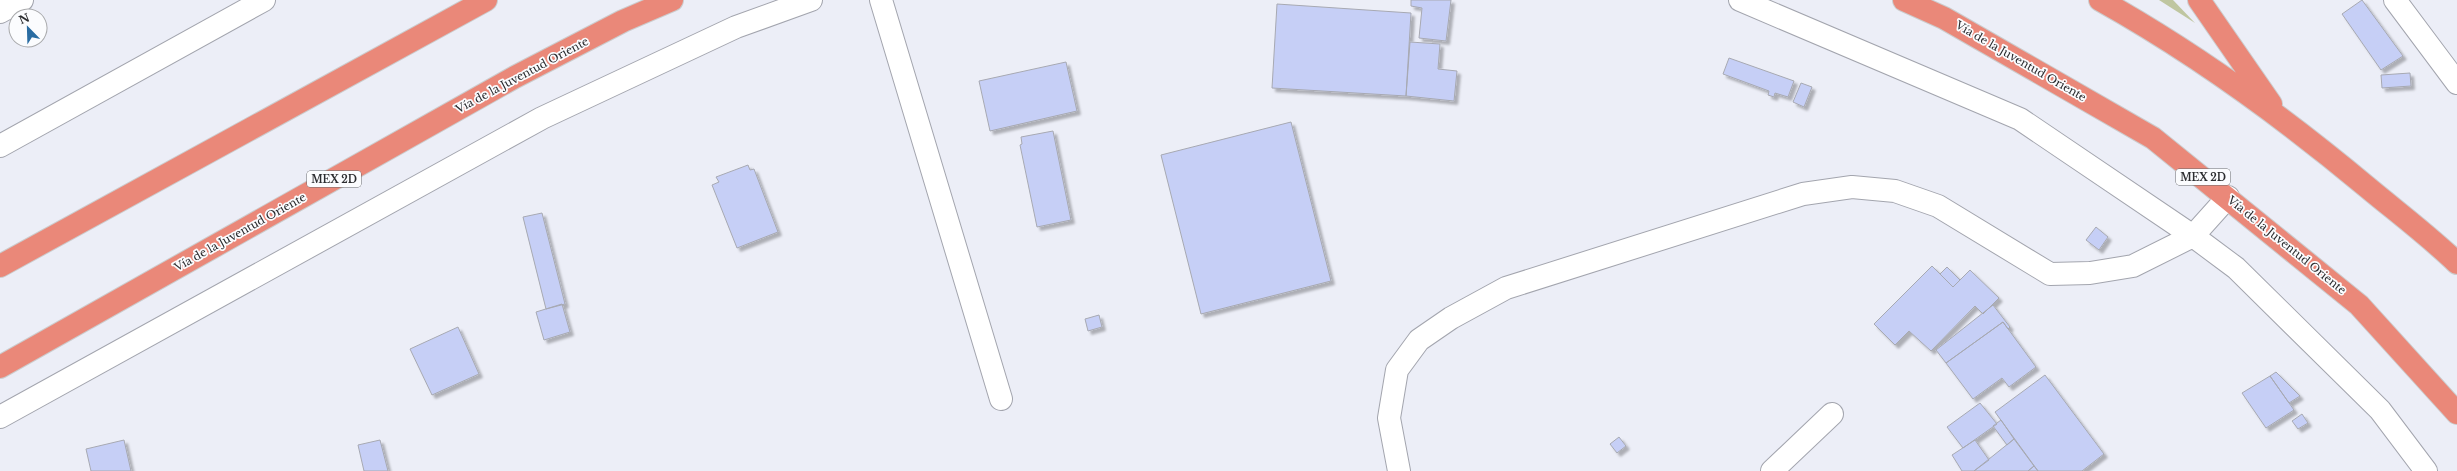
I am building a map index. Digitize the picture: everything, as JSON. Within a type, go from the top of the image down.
[{"type":"highway","points":[[0,266],[486,0]]},
{"type":"highway","name":"Vía de la Juventud Oriente","points":[[0,367],[515,77],[623,21],[672,0]]},
{"type":"highway","name":"Vía de la Juventud Oriente","points":[[1904,0],[1944,18],[2152,138],[2228,197],[2359,305],[2457,413]]},
{"type":"highway","points":[[2100,0],[2198,58],[2280,118],[2352,174],[2457,263]]},
{"type":"highway","points":[[2198,0],[2280,118]]},
{"type":"street","points":[[0,12],[22,0]]},
{"type":"street","points":[[0,146],[264,0]]},
{"type":"street","points":[[0,417],[542,118],[736,27],[811,0]]},
{"type":"street","points":[[881,0],[1001,399]]},
{"type":"street","points":[[1740,0],[2020,119],[2193,236],[2236,268],[2380,410],[2426,471]]},
{"type":"street","points":[[2395,0],[2457,83]]},
{"type":"street","points":[[1399,471],[1389,418],[1396,370],[1419,340],[1451,318],[1506,288],[1803,194],[1852,187],[1895,191],[1938,206],[2050,274],[2090,273],[2133,266],[2193,236],[2228,197]]},
{"type":"street","points":[[1772,471],[1832,414]]},
{"type":"green space","points":[[2159,0],[2173,0],[2195,23]]},
{"type":"building","points":[[1411,0],[1451,0],[1446,41],[1419,38],[1422,8],[1411,6]]},
{"type":"building","points":[[2362,0],[2403,56],[2381,70],[2342,14]]},
{"type":"building","points":[[1277,4],[1411,13],[1406,96],[1272,88]]},
{"type":"building","points":[[1410,42],[1440,44],[1438,69],[1457,71],[1454,101],[1406,96]]},
{"type":"building","points":[[1729,58],[1794,81],[1788,97],[1775,93],[1774,97],[1768,95],[1769,91],[1723,74]]},
{"type":"building","points":[[1066,62],[1077,111],[990,131],[979,81]]},
{"type":"building","points":[[2410,73],[2411,86],[2382,88],[2381,75]]},
{"type":"building","points":[[1801,83],[1812,87],[1804,107],[1793,102]]},
{"type":"building","points":[[1291,122],[1331,281],[1201,314],[1161,155]]},
{"type":"building","points":[[1053,131],[1071,220],[1037,227],[1020,145],[1022,144],[1021,137]]},
{"type":"building","points":[[748,165],[750,170],[754,169],[778,232],[737,248],[712,185],[719,182],[716,177]]},
{"type":"building","points":[[542,213],[565,304],[546,309],[523,217]]},
{"type":"building","points":[[2096,227],[2108,237],[2099,250],[2086,240]]},
{"type":"building","points":[[1932,266],[1953,287],[1970,270],[1999,298],[1983,314],[1975,306],[1931,351],[1909,331],[1895,345],[1874,324]]},
{"type":"building","points":[[1947,267],[1960,280],[1953,287],[1940,274]]},
{"type":"building","points":[[562,304],[570,332],[544,340],[536,312]]},
{"type":"building","points":[[1993,305],[2010,327],[2008,329],[2003,322],[1946,363],[1936,350]]},
{"type":"building","points":[[1099,315],[1102,327],[1088,331],[1085,319]]},
{"type":"building","points":[[2003,322],[2036,367],[2009,387],[2002,378],[1973,399],[1946,363]]},
{"type":"building","points":[[458,327],[479,374],[432,395],[410,349]]},
{"type":"building","points":[[2276,372],[2300,396],[2289,403],[2270,376]]},
{"type":"building","points":[[2045,375],[2104,454],[2082,471],[2038,471],[1995,412]]},
{"type":"building","points":[[2270,376],[2294,410],[2266,428],[2242,393]]},
{"type":"building","points":[[1980,403],[1997,424],[1963,448],[1947,427]]},
{"type":"building","points":[[2302,414],[2308,423],[2298,429],[2292,421]]},
{"type":"building","points":[[2001,420],[2014,439],[2007,445],[1993,426]]},
{"type":"building","points":[[1619,437],[1626,446],[1617,453],[1610,444]]},
{"type":"building","points":[[2014,439],[2034,466],[2028,471],[1974,471]]},
{"type":"building","points":[[124,440],[131,471],[91,471],[86,449]]},
{"type":"building","points":[[380,440],[388,471],[364,471],[358,445]]},
{"type":"building","points":[[1975,440],[1989,460],[1974,471],[1962,471],[1952,455]]},
{"type":"building","points":[[2034,466],[2038,471],[2028,471]]}]
